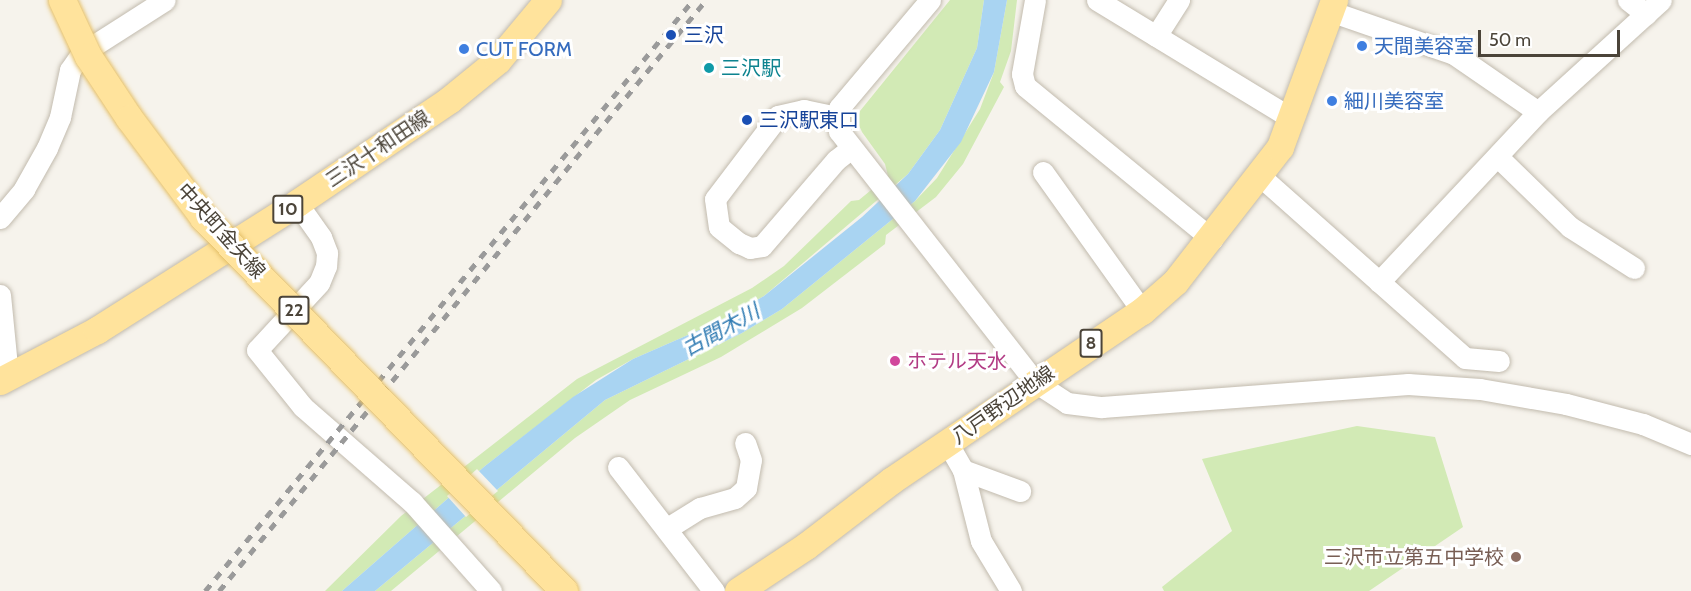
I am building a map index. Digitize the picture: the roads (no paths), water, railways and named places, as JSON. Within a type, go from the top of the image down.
[{"type":"main road","name":"中央町金矢線","points":[[62,0],[87,56],[129,118],[203,217],[564,591]]},
{"type":"main road","name":"三沢十和田線","points":[[4,379],[97,330],[297,203],[449,100],[498,60],[548,0]]},
{"type":"main road","name":"八戸野辺地線","points":[[738,591],[1035,382],[1142,311],[1175,282],[1212,239],[1280,147],[1332,6]]},
{"type":"street","points":[[930,0],[839,108],[837,117],[839,131],[850,149],[1035,382],[1067,404],[1102,407],[1322,388],[1408,384],[1480,389],[1577,407],[1643,424],[1691,444]]},
{"type":"street","points":[[1035,0],[1022,74],[1025,86],[1212,239]]},
{"type":"street","points":[[1097,0],[1290,118]]},
{"type":"street","points":[[1155,36],[1179,0]]},
{"type":"street","points":[[1628,0],[1646,14]]},
{"type":"street","points":[[1379,282],[1538,112],[1661,0]]},
{"type":"street","points":[[0,218],[24,189],[47,148],[60,117],[70,70],[82,53],[150,4]]},
{"type":"street","points":[[1332,6],[1454,54],[1538,112]]},
{"type":"street","points":[[837,117],[804,110],[777,116],[715,199],[720,227],[739,243],[750,248],[762,246],[836,160],[850,149]]},
{"type":"street","points":[[1498,157],[1570,227],[1634,268]]},
{"type":"street","points":[[1043,172],[1142,311]]},
{"type":"street","points":[[1260,177],[1465,358],[1498,361]]},
{"type":"street","points":[[297,203],[321,237],[327,254],[326,266],[319,283],[257,350],[303,407],[412,502],[491,591]]},
{"type":"street","points":[[0,295],[4,379]]},
{"type":"street","points":[[666,529],[700,508],[735,498],[746,488],[751,460],[745,443]]},
{"type":"street","points":[[948,444],[963,470],[981,541],[1011,591]]},
{"type":"street","points":[[618,467],[714,591]]},
{"type":"street","points":[[963,470],[1020,490]]},
{"type":"water","name":"古間木川","points":[[984,0],[1007,0],[994,72],[961,142],[915,201],[782,309],[742,333],[605,400],[375,591],[342,591],[485,466],[573,397],[633,359],[720,321],[764,296],[862,217],[908,174],[940,130],[977,48]]},
{"type":"railway","points":[[205,591],[693,0]]},
{"type":"railway","points":[[219,591],[706,0]]},
{"type":"place","name":"三沢","points":[[671,35]]},
{"type":"place","name":"天間美容室","points":[[1362,46]]},
{"type":"place","name":"CUT FORM","points":[[464,49]]},
{"type":"place","name":"三沢駅","points":[[709,68]]},
{"type":"place","name":"細川美容室","points":[[1332,101]]},
{"type":"place","name":"三沢駅東口","points":[[747,120]]},
{"type":"place","name":"ホテル天水","points":[[895,361]]},
{"type":"place","name":"三沢市立第五中学校","points":[[1516,557]]}]
